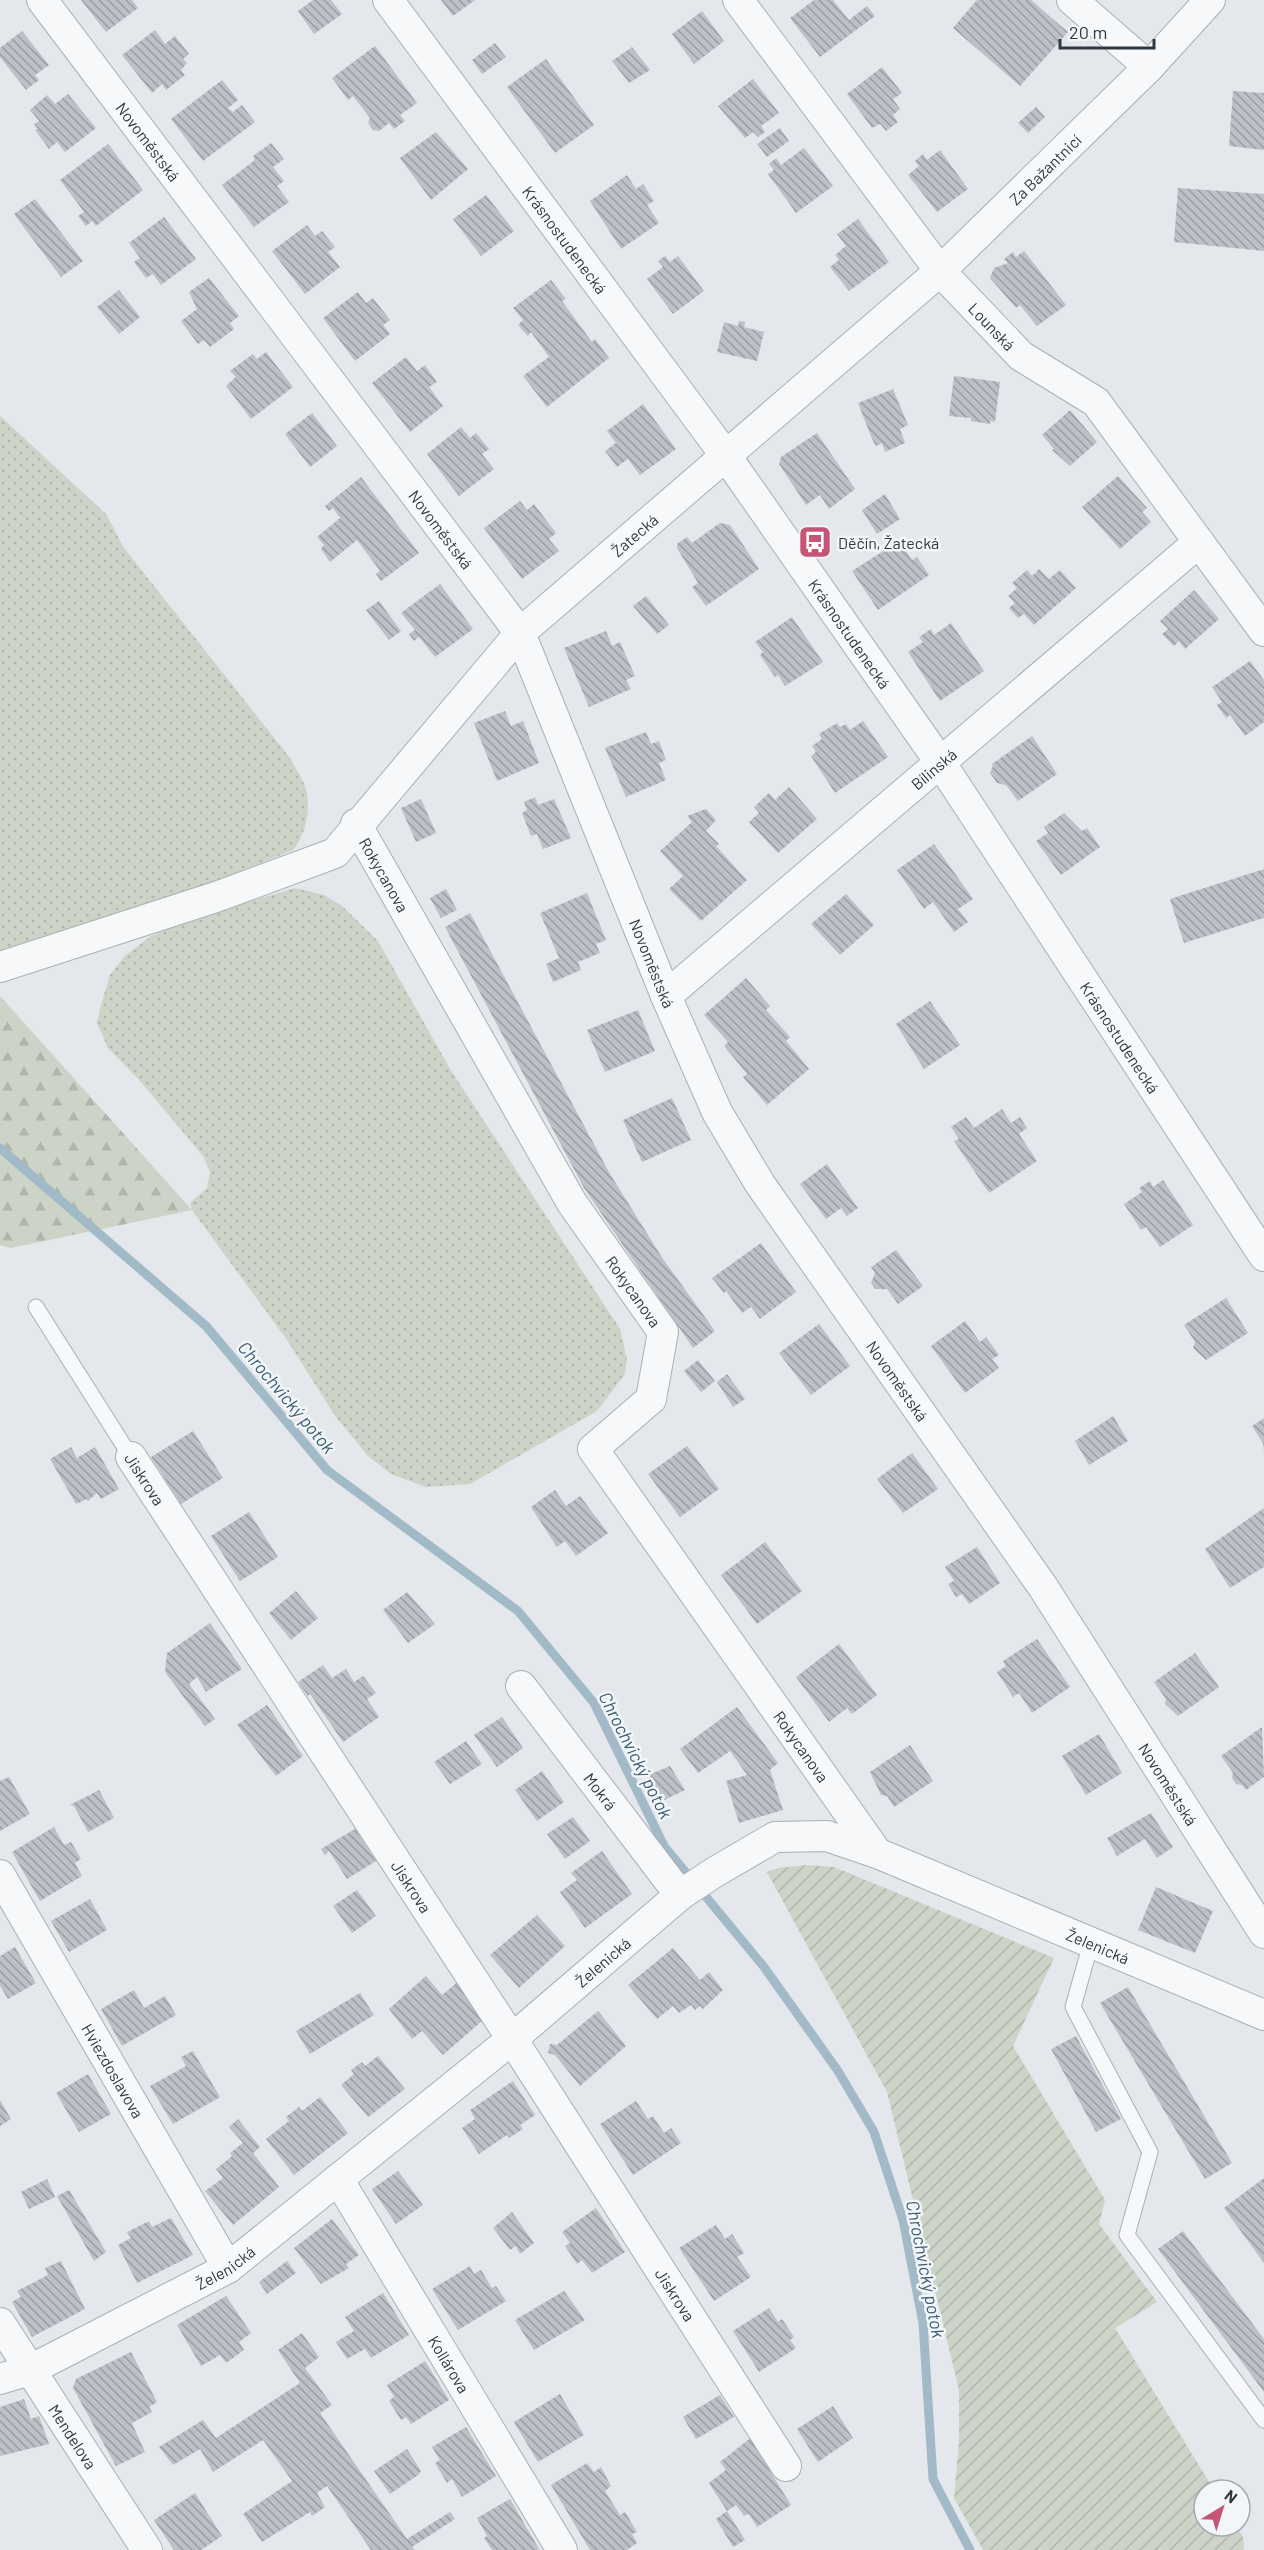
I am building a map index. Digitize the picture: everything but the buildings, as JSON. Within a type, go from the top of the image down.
[{"type":"street","name":"Novoměstská","points":[[42,0],[520,633],[666,996],[717,1112],[760,1184],[1043,1587],[1264,1933]]},
{"type":"street","name":"Krásnostudenecká","points":[[388,0],[726,456],[940,762],[1264,1256]]},
{"type":"street","name":"Lounská","points":[[738,0],[940,271],[1021,356],[1096,402],[1264,631]]},
{"type":"street","points":[[1072,0],[1149,67]]},
{"type":"street","name":"Za Bažantnicí","points":[[940,271],[1149,67],[1210,0]]},
{"type":"street","name":"Žatecká","points":[[0,967],[216,897],[334,853],[356,824],[520,633],[940,271]]},
{"type":"street","name":"Bílinská","points":[[666,996],[1199,542]]},
{"type":"street","name":"Rokycanova","points":[[356,824],[572,1203],[663,1332],[651,1399],[593,1449],[877,1853]]},
{"type":"street","name":"Jiskrova","points":[[131,1457],[512,2039],[786,2466]]},
{"type":"street","name":"Mokrá","points":[[521,1686],[684,1893]]},
{"type":"street","name":"Želenická","points":[[0,2379],[30,2370],[228,2268],[512,2039],[684,1893],[715,1872],[776,1837],[827,1836],[877,1853],[1264,2015]]},
{"type":"street","name":"Hviezdoslavova","points":[[0,1875],[228,2268]]},
{"type":"street","name":"Kollárova","points":[[338,2179],[562,2550]]},
{"type":"street","name":"Mendelova","points":[[0,2324],[147,2550]]},
{"type":"lane","name":"Jiskrova","points":[[36,1307],[131,1457]]},
{"type":"lane","points":[[1091,1943],[1073,2007],[1150,2152],[1127,2235],[1264,2420]]},
{"type":"green space","points":[[0,416],[106,514],[124,548],[290,758],[305,785],[308,805],[304,829],[293,850],[178,897],[56,938],[0,951]]},
{"type":"green space","points":[[295,888],[324,895],[342,906],[378,941],[450,1069],[620,1329],[627,1359],[625,1374],[597,1411],[470,1484],[426,1487],[391,1474],[368,1456],[336,1417],[287,1340],[192,1210],[190,1203],[207,1188],[210,1172],[203,1156],[141,1082],[108,1048],[97,1023],[110,975],[125,956],[151,936],[204,915]]},
{"type":"green space","points":[[0,996],[192,1210],[11,1248],[0,1245]]},
{"type":"green space","points":[[807,1865],[834,1867],[1054,1958],[1013,2046],[1105,2200],[1099,2224],[1157,2302],[1115,2328],[1207,2478],[1192,2478],[1192,2538],[1243,2538],[1244,2550],[983,2550],[954,2498],[959,2441],[959,2390],[887,2092],[767,1872],[778,1868]]},
{"type":"waterway","name":"Chrochvický potok","points":[[0,1148],[206,1326],[327,1470],[518,1611],[594,1703],[664,1846],[764,1967],[838,2071],[874,2132],[903,2220],[923,2323],[933,2479],[970,2550]]},
{"type":"place","name":"Děčín, Žatecká","points":[[815,542]]}]
